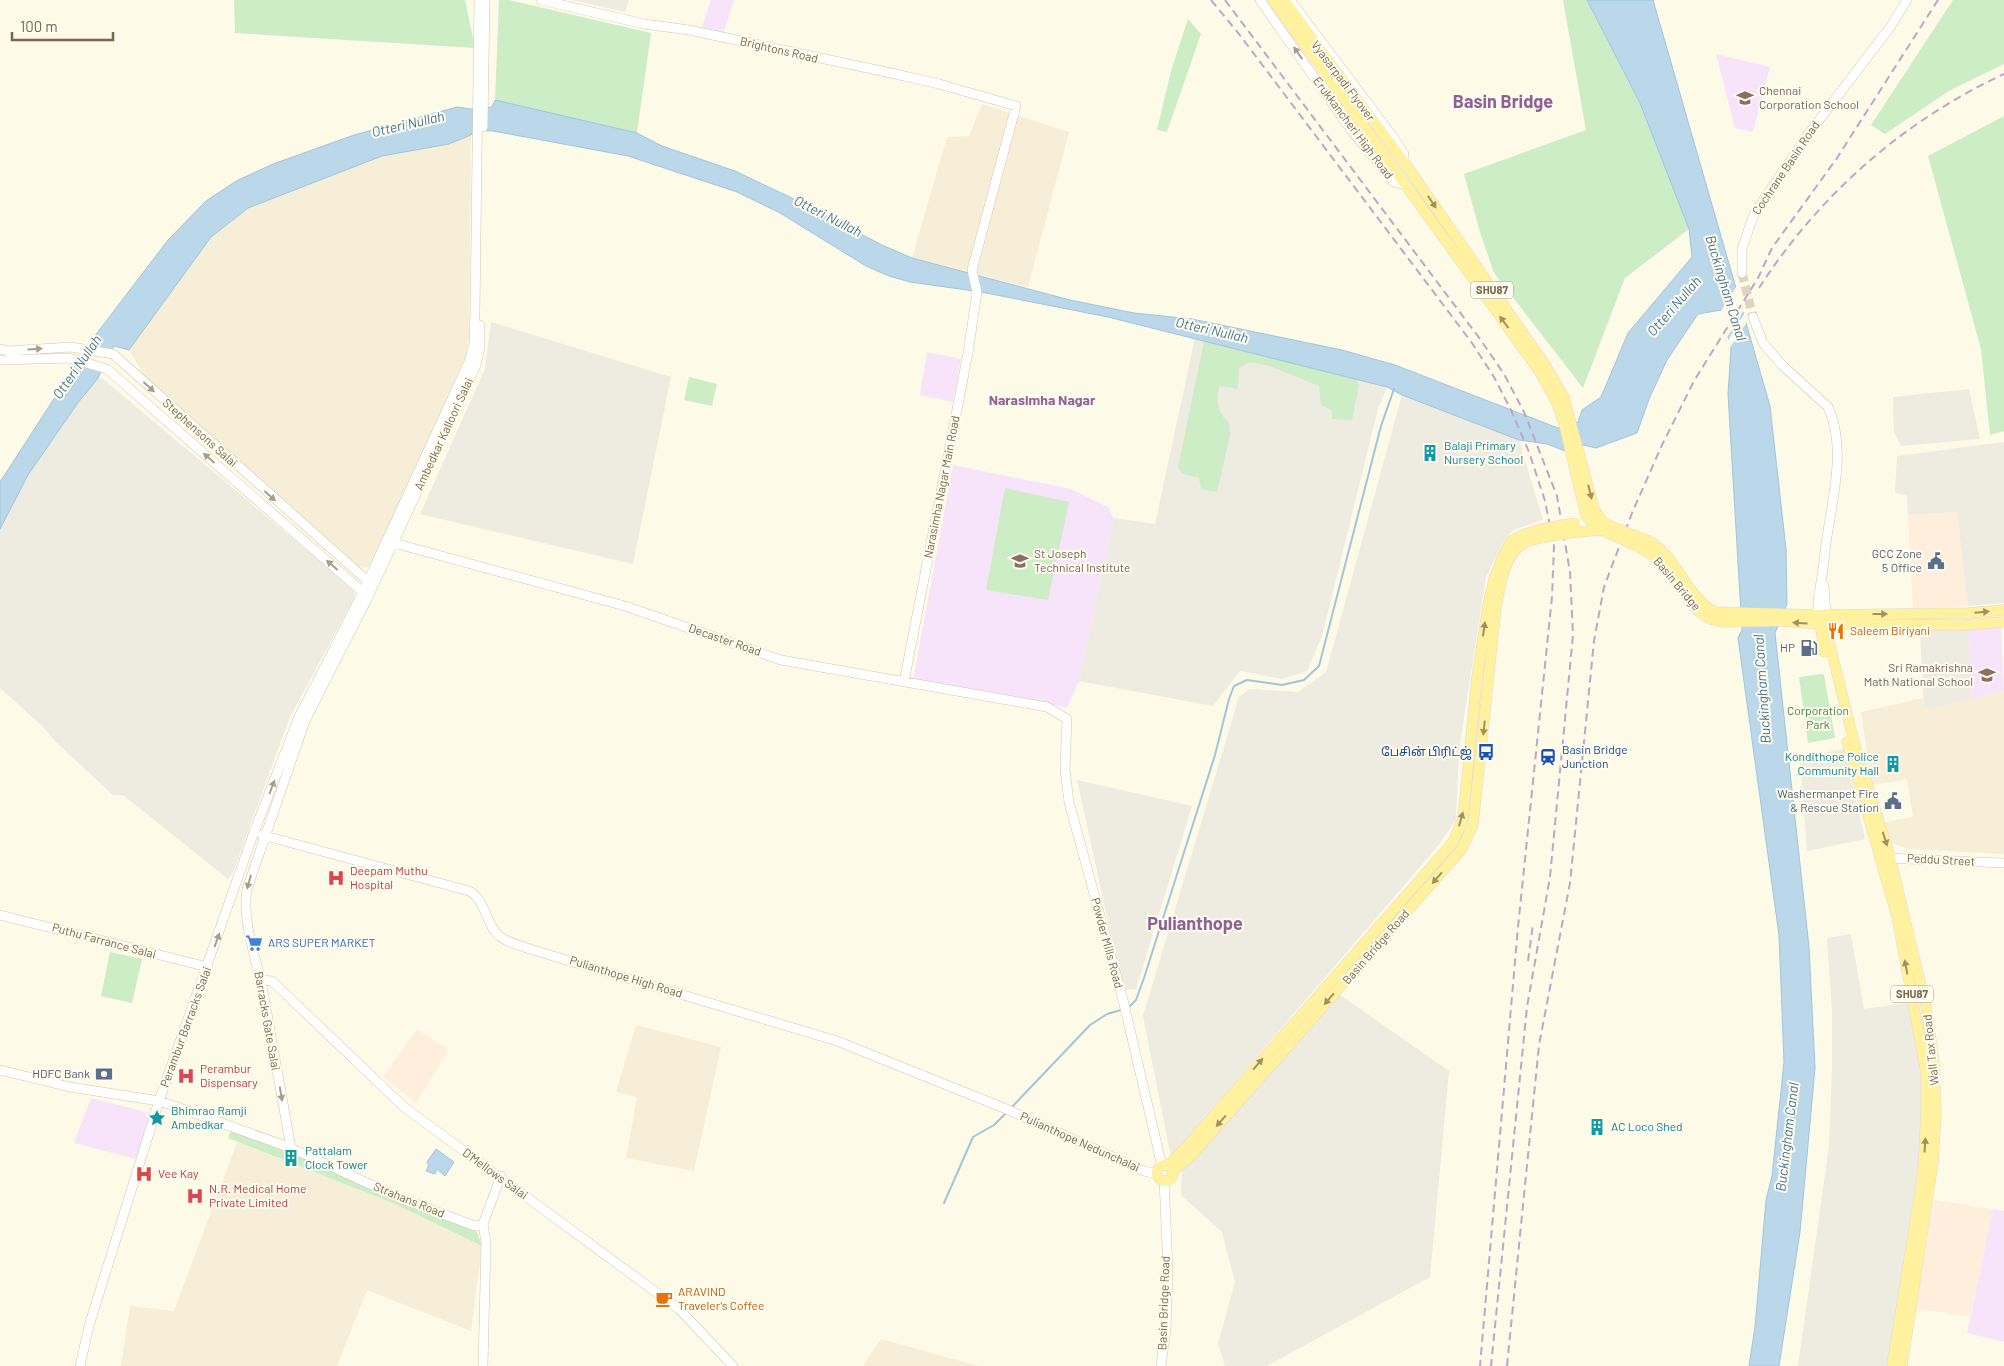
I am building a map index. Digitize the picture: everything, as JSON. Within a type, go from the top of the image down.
[{"type":"main road","name":"Ambedkar Kalloori Salai","points":[[265,837],[305,721],[390,540],[469,362],[474,344],[480,132],[479,0]]},
{"type":"main road","name":"Ambedkar Kalloori Salai","points":[[480,100],[485,0]]},
{"type":"main road","name":"Brightons Road","points":[[540,0],[644,24],[689,30],[901,75],[1016,106],[972,270],[977,292]]},
{"type":"main road","name":"Erukkancheri High Road","points":[[1260,0],[1351,130],[1394,182],[1404,184],[1540,372],[1568,423]]},
{"type":"main road","name":"Vyasarpadi Flyover","points":[[1274,0],[1340,86],[1404,162]]},
{"type":"main road","name":"Vyasarpadi Flyover","points":[[1284,0],[1404,184]]},
{"type":"main road","name":"Erukkancheri High Road","points":[[1290,0],[1393,137],[1404,154],[1404,162],[1545,365],[1564,397],[1568,423]]},
{"type":"main road","name":"Cochrane Basin Road","points":[[1742,273],[1742,250],[1754,214],[1806,136],[1891,26],[1906,0]]},
{"type":"main road","name":"Narasimha Nagar Main Road","points":[[904,682],[968,357],[977,292]]},
{"type":"main road","points":[[1752,317],[1764,343],[1782,366],[1828,407],[1833,416],[1836,431],[1833,507],[1826,543],[1823,578],[1818,599],[1823,619]]},
{"type":"main road","name":"Stephensons Salai","points":[[0,349],[8,351],[71,347],[113,354],[370,584]]},
{"type":"main road","name":"Stephensons Salai","points":[[0,360],[69,358],[107,369],[365,595]]},
{"type":"main road","name":"Basin Bridge","points":[[1568,423],[1594,509],[1607,530]]},
{"type":"main road","name":"Basin Bridge","points":[[1576,453],[1586,516],[1591,522],[1607,530],[1635,540],[1654,544],[1665,555],[1702,605],[1724,618],[1783,617],[1823,619]]},
{"type":"main road","points":[[1576,527],[1586,516]]},
{"type":"main road","points":[[1542,533],[1576,527],[1607,530]]},
{"type":"main road","name":"Basin Bridge Road","points":[[1165,1171],[1198,1148],[1460,850],[1473,825],[1496,607],[1502,579],[1515,550],[1524,542],[1542,533]]},
{"type":"main road","name":"Basin Bridge Road","points":[[1161,1366],[1166,1329],[1168,1268],[1165,1171],[1453,842],[1463,818],[1477,677],[1494,579],[1511,541],[1522,535],[1542,533]]},
{"type":"main road","name":"Decaster Road","points":[[390,540],[626,606],[781,660],[1047,707],[1067,719]]},
{"type":"main road","name":"Ambedkar Kalloori Salai","points":[[254,832],[298,717],[365,595]]},
{"type":"main road","points":[[1823,619],[1961,614],[2004,610]]},
{"type":"main road","points":[[1961,614],[1962,625]]},
{"type":"main road","points":[[1823,619],[1962,625],[2004,622]]},
{"type":"main road","name":"Wall Tax Road","points":[[1823,619],[1854,742],[1890,857],[1926,1006],[1934,1062],[1936,1115],[1933,1163],[1902,1366]]},
{"type":"main road","name":"Wall Tax Road","points":[[1823,619],[1822,641],[1879,859],[1897,917],[1926,1072],[1923,1173],[1892,1366]]},
{"type":"main road","name":"Powder Mills Road","points":[[1067,719],[1065,769],[1069,802],[1123,1000],[1165,1171]]},
{"type":"main road","points":[[254,832],[265,837]]},
{"type":"main road","name":"Perambur Barracks Salai","points":[[80,1366],[89,1326],[158,1101],[208,967],[254,832]]},
{"type":"main road","name":"Barracks Gate Salai","points":[[265,837],[251,872],[245,901],[247,923],[260,980],[291,1148]]},
{"type":"main road","name":"Pulianthope High Road","points":[[265,837],[469,891],[475,895],[494,931],[504,939],[532,950],[837,1041],[1008,1109]]},
{"type":"main road","name":"Peddu Street","points":[[1879,859],[1890,857],[2004,863]]},
{"type":"main road","name":"Puthu Farrance Salai","points":[[0,915],[208,967]]},
{"type":"main road","name":"D'Mellows Salai","points":[[260,980],[272,981],[404,1107],[462,1151],[501,1176],[578,1236],[678,1309],[733,1366]]},
{"type":"main road","name":"Strahans Road","points":[[0,1070],[70,1087],[158,1101],[291,1148],[400,1198],[470,1225],[483,1224]]},
{"type":"main road","name":"Pulianthope Nedunchalai","points":[[1008,1109],[1144,1171],[1165,1171]]},
{"type":"main road","points":[[483,1366],[486,1243],[483,1224],[501,1176]]},
{"type":"shaded area","points":[[572,0],[629,0],[625,12]]},
{"type":"shaded area","points":[[711,0],[734,0],[723,34],[701,30]]},
{"type":"shaded area","name":"Chennai Corporation School","points":[[1716,54],[1770,67],[1753,132],[1735,128]]},
{"type":"shaded area","points":[[982,104],[1069,132],[1028,287],[912,258],[947,137],[969,136]]},
{"type":"shaded area","points":[[471,135],[469,337],[466,356],[431,440],[373,566],[355,569],[150,385],[129,350],[172,286],[211,237],[248,208],[382,156],[449,144]]},
{"type":"shaded area","points":[[491,322],[671,377],[633,564],[420,514],[485,369]]},
{"type":"shaded area","points":[[1195,338],[1387,387],[1378,409],[1322,636],[1307,671],[1282,679],[1240,671],[1213,706],[1079,681],[1114,518],[1155,524]]},
{"type":"shaded area","points":[[927,352],[961,359],[953,402],[920,395]]},
{"type":"shaded area","points":[[98,378],[103,379],[354,590],[354,598],[290,717],[233,872],[228,879],[123,795],[113,795],[0,688],[0,529],[28,475],[77,404]]},
{"type":"shaded area","points":[[1969,389],[1980,439],[1901,446],[1894,432],[1893,397]]},
{"type":"shaded area","points":[[1402,395],[1519,440],[1543,520],[1515,529],[1505,539],[1486,577],[1459,749],[1456,820],[1437,847],[1171,1157],[1143,1016],[1239,697],[1249,689],[1298,692],[1326,672]]},
{"type":"shaded area","points":[[2004,442],[2004,603],[1968,606],[1957,512],[1908,515],[1907,496],[1895,492],[1897,456]]},
{"type":"shaded area","name":"St Joseph Technical Institute","points":[[953,465],[1071,489],[1108,507],[1114,519],[1079,681],[1067,708],[913,680]]},
{"type":"shaded area","name":"GCC Zone 5 Office","points":[[1957,512],[1968,606],[1913,609],[1908,515]]},
{"type":"shaded area","name":"Sri Ramakrishna Math National School","points":[[2001,628],[2004,690],[1971,699],[1969,629]]},
{"type":"shaded area","points":[[1969,629],[1971,699],[1924,709],[1920,630]]},
{"type":"shaded area","points":[[2004,690],[2004,854],[1908,849],[1889,842],[1882,823],[1913,817],[1907,779],[1872,785],[1861,712],[1923,698],[1924,709]]},
{"type":"shaded area","points":[[1844,749],[1865,839],[1807,851],[1800,757]]},
{"type":"shaded area","points":[[1077,780],[1192,806],[1136,989],[1123,990]]},
{"type":"shaded area","points":[[1851,934],[1864,1009],[1908,1003],[1919,1041],[1922,1107],[1920,1157],[1887,1366],[1798,1366],[1829,1146],[1832,1012],[1827,938]]},
{"type":"shaded area","points":[[1340,995],[1449,1071],[1430,1277],[1267,1366],[1225,1366],[1218,1344],[1235,1282],[1222,1232],[1181,1195],[1182,1171]]},
{"type":"shaded area","points":[[636,1025],[721,1047],[694,1171],[626,1158],[637,1097],[616,1092]]},
{"type":"shaded area","points":[[417,1029],[449,1050],[416,1103],[383,1077]]},
{"type":"shaded area","points":[[91,1098],[150,1113],[136,1159],[74,1143]]},
{"type":"shaded area","points":[[237,1142],[395,1204],[482,1246],[471,1331],[367,1290],[337,1366],[121,1366],[130,1306],[174,1311]]},
{"type":"shaded area","points":[[1934,1200],[1993,1209],[1970,1316],[1916,1309]]},
{"type":"shaded area","points":[[1993,1209],[2004,1211],[2004,1342],[1967,1333]]},
{"type":"shaded area","points":[[881,1339],[978,1366],[863,1366]]},
{"type":"green space","points":[[234,0],[465,0],[475,48],[235,33]]},
{"type":"green space","points":[[499,0],[509,0],[651,33],[637,133],[495,100]]},
{"type":"green space","points":[[1563,0],[1587,0],[1640,103],[1689,229],[1625,278],[1583,388],[1494,273],[1480,232],[1464,174],[1586,130]]},
{"type":"green space","points":[[1953,0],[2004,0],[2004,64],[1949,91],[1885,134],[1871,125]]},
{"type":"green space","points":[[1188,19],[1201,34],[1167,132],[1157,130],[1171,71]]},
{"type":"green space","points":[[2004,116],[2004,431],[1990,435],[1981,349],[1928,156]]},
{"type":"green space","points":[[1204,341],[1356,378],[1359,385],[1352,420],[1332,419],[1332,410],[1321,405],[1319,386],[1270,366],[1250,362],[1239,368],[1238,389],[1219,386],[1218,406],[1229,423],[1230,435],[1217,492],[1201,489],[1199,478],[1183,474],[1178,468]]},
{"type":"green space","points":[[689,377],[717,384],[712,406],[684,400]]},
{"type":"green space","points":[[1005,488],[1069,502],[1048,600],[986,590]]},
{"type":"green space","name":"Corporation Park","points":[[1824,675],[1835,738],[1808,743],[1799,677]]},
{"type":"green space","points":[[110,952],[142,959],[132,1003],[101,996]]},
{"type":"green space","points":[[231,1130],[354,1178],[477,1232],[482,1246],[395,1204],[228,1138]]},
{"type":"water","points":[[1587,0],[1653,0],[1770,406],[1786,549],[1787,604],[1775,633],[1809,947],[1815,1068],[1800,1232],[1779,1366],[1749,1366],[1755,1327],[1766,1200],[1772,1176],[1784,1062],[1779,935],[1738,638],[1742,630],[1728,394],[1731,348],[1721,310],[1698,314],[1667,360],[1649,399],[1637,433],[1596,448],[1583,445],[1565,451],[1547,444],[1519,440],[1402,395],[1387,387],[1108,317],[981,292],[910,282],[889,276],[866,266],[780,213],[737,192],[628,156],[493,131],[474,130],[471,135],[449,144],[382,156],[248,208],[211,237],[129,350],[114,346],[98,378],[77,404],[28,475],[0,529],[0,482],[94,337],[168,240],[206,201],[236,181],[273,164],[354,135],[457,107],[471,109],[492,107],[495,100],[637,133],[662,146],[735,171],[796,200],[882,245],[912,258],[1070,300],[1134,313],[1192,319],[1342,350],[1395,365],[1558,428],[1578,422],[1582,410],[1601,397],[1628,333],[1692,257],[1689,229],[1640,103]]},
{"type":"water","points":[[436,1149],[454,1162],[445,1176],[437,1169],[435,1174],[426,1171],[429,1165],[427,1162]]},
{"type":"pier","points":[[1738,284],[1745,308],[1726,339],[1723,328],[1725,326],[1722,324],[1719,314]]},
{"type":"pier","points":[[1746,311],[1749,319],[1729,349],[1727,342]]},
{"type":"pier","points":[[87,344],[112,350],[104,372],[74,364]]},
{"type":"waterway","points":[[1128,1008],[1136,1000],[1144,978],[1215,755],[1234,686],[1247,680],[1282,685],[1304,680],[1319,666],[1381,426],[1394,389]]},
{"type":"waterway","points":[[1011,1108],[1090,1025],[1107,1014],[1121,1010]]},
{"type":"waterway","points":[[944,1203],[973,1137],[994,1125],[1006,1113]]},
{"type":"tunnel","points":[[1742,273],[1753,317]]},
{"type":"railway","points":[[1211,0],[1239,34],[1472,343],[1494,377],[1529,452],[1545,501],[1554,546],[1552,597],[1518,927],[1480,1366]]},
{"type":"railway","points":[[1225,0],[1480,339],[1504,374],[1524,412],[1557,496],[1570,572],[1573,635],[1550,877],[1527,1007],[1491,1366]]},
{"type":"railway","points":[[1507,1366],[1539,1045],[1570,883],[1594,641],[1604,587],[1632,513],[1662,445],[1694,381],[1758,278],[1772,248],[1837,158],[1938,0]]},
{"type":"railway","points":[[1759,288],[1808,222],[1866,164],[1932,114],[2004,74]]},
{"type":"railway","points":[[1528,961],[1533,924]]},
{"type":"place","name":"Chennai Corporation School","points":[[1745,98]]},
{"type":"place","name":"Balaji Primary Nursery School","points":[[1430,453]]},
{"type":"place","name":"St Joseph Technical Institute","points":[[1020,561]]},
{"type":"place","name":"GCC Zone 5 Office","points":[[1936,561]]},
{"type":"place","name":"Saleem Biriyani","points":[[1836,631]]},
{"type":"place","name":"HP","points":[[1809,648]]},
{"type":"place","name":"Sri Ramakrishna Math National School","points":[[1987,675]]},
{"type":"place","name":"பேசின் பிரிட்ஜ்","points":[[1486,752]]},
{"type":"place","name":"Basin Bridge Junction","points":[[1548,757]]},
{"type":"place","name":"Kondithope Police Community Hall","points":[[1893,764]]},
{"type":"place","name":"Washermanpet Fire & Rescue Station","points":[[1893,801]]},
{"type":"place","name":"Deepam Muthu Hospital","points":[[336,878]]},
{"type":"place","name":"ARS SUPER MARKET","points":[[254,943]]},
{"type":"place","name":"HDFC Bank","points":[[104,1074]]},
{"type":"place","name":"Perambur Dispensary","points":[[186,1076]]},
{"type":"place","name":"Bhimrao Ramji Ambedkar","points":[[157,1118]]},
{"type":"place","name":"AC Loco Shed","points":[[1597,1127]]},
{"type":"place","name":"Pattalam Clock Tower","points":[[291,1158]]},
{"type":"place","name":"Vee Kay","points":[[144,1174]]},
{"type":"place","name":"N.R. Medical Home Private Limited","points":[[195,1196]]},
{"type":"place","name":"ARAVIND Traveler's Coffee","points":[[664,1299]]},
{"type":"district","name":"Basin Bridge","points":[[1503,102]]},
{"type":"district","name":"Narasimha Nagar","points":[[1042,400]]},
{"type":"district","name":"Pulianthope","points":[[1195,924]]},
{"type":"water label","name":"Otteri Nullah","points":[[408,124]]},
{"type":"water label","name":"Otteri Nullah","points":[[828,216]]},
{"type":"water label","name":"Buckingham Canal","points":[[1726,288]]},
{"type":"water label","name":"Otteri Nullah","points":[[1674,306]]},
{"type":"water label","name":"Otteri Nullah","points":[[1212,330]]},
{"type":"water label","name":"Otteri Nullah","points":[[77,367]]},
{"type":"water label","name":"Buckingham Canal","points":[[1762,689]]},
{"type":"water label","name":"Buckingham Canal","points":[[1787,1137]]}]
